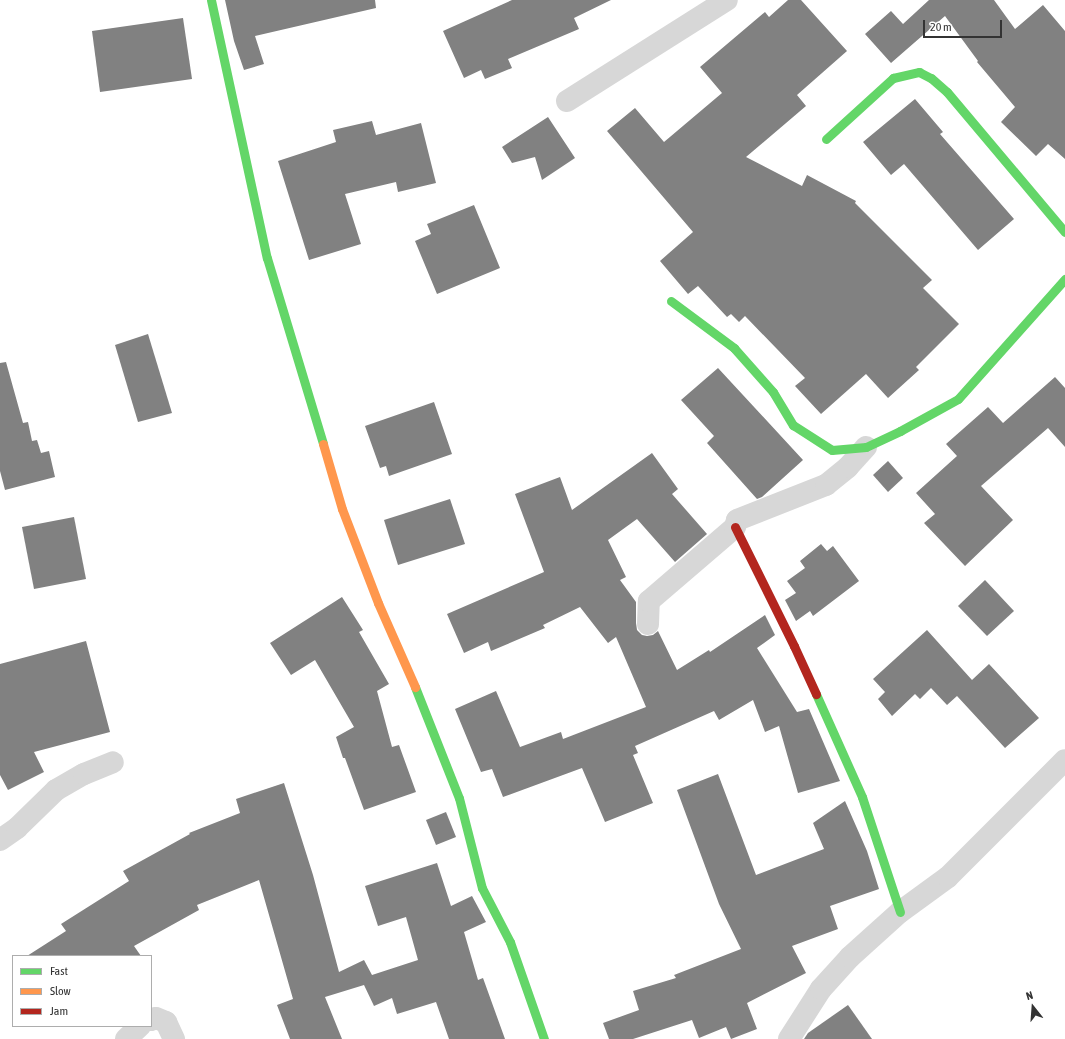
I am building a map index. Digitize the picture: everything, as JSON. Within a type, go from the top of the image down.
[{"type":"street","points":[[211,0],[267,258],[342,509],[378,603],[417,691],[456,791],[482,888],[510,942],[544,1039]]},
{"type":"street","points":[[567,101],[727,0]]},
{"type":"street","points":[[826,139],[893,78],[919,72],[931,78],[947,92],[1065,232]]},
{"type":"street","points":[[671,301],[734,348],[773,392],[794,425],[832,450],[866,447],[900,431],[958,399],[1065,279]]},
{"type":"street","points":[[648,624],[649,601],[735,527],[737,520],[826,484],[848,467],[866,447]]},
{"type":"street","points":[[735,527],[794,646],[862,797],[900,912]]},
{"type":"street","points":[[789,1039],[821,988],[850,957],[900,912],[948,877],[1065,760]]},
{"type":"street","points":[[0,840],[17,828],[56,790],[84,774],[113,762]]},
{"type":"street","points":[[152,1020],[156,1018],[166,1022],[174,1039]]},
{"type":"street","points":[[126,1039],[139,1027]]},
{"type":"building","points":[[225,0],[375,0],[376,8],[255,36],[264,64],[244,70],[234,41]]},
{"type":"building","points":[[512,0],[611,0],[574,18],[579,29],[508,59],[512,68],[485,79],[481,70],[464,78],[443,31]]},
{"type":"building","points":[[788,0],[801,0],[847,51],[797,95],[806,106],[746,157],[802,186],[807,175],[856,201],[855,203],[932,280],[923,288],[959,324],[916,367],[919,370],[888,398],[866,374],[821,414],[795,386],[805,378],[745,316],[739,322],[731,314],[727,317],[698,286],[688,294],[660,261],[693,232],[607,131],[635,108],[664,142],[722,93],[700,67],[765,12],[769,17]]},
{"type":"building","points":[[929,0],[994,0],[1015,29],[1043,5],[1065,31],[1065,159],[1048,144],[1036,156],[1001,122],[1015,107],[977,62],[978,61],[945,16],[891,63],[865,34],[891,11],[903,24]]},
{"type":"building","points":[[183,18],[192,79],[100,92],[92,31]]},
{"type":"building","points":[[915,99],[943,132],[940,134],[1014,219],[978,250],[904,164],[891,175],[863,142]]},
{"type":"building","points":[[548,117],[575,158],[542,180],[535,157],[512,163],[502,147]]},
{"type":"building","points":[[372,121],[376,135],[421,123],[436,183],[398,192],[396,182],[345,194],[361,244],[309,260],[278,161],[336,142],[333,130]]},
{"type":"building","points":[[474,205],[500,268],[437,294],[415,241],[431,234],[427,224]]},
{"type":"building","points":[[148,334],[172,413],[138,422],[115,345]]},
{"type":"building","points":[[6,362],[23,423],[28,422],[32,441],[37,440],[41,453],[49,451],[55,477],[5,490],[0,471],[0,363]]},
{"type":"building","points":[[718,368],[803,460],[762,497],[757,499],[707,443],[714,436],[681,400]]},
{"type":"building","points":[[1055,377],[1065,388],[1065,447],[1048,428],[981,486],[1013,520],[965,566],[924,523],[935,514],[916,493],[957,456],[946,444],[988,407],[1003,423]]},
{"type":"building","points":[[434,402],[452,454],[389,476],[386,466],[380,468],[365,426]]},
{"type":"building","points":[[652,453],[678,489],[672,494],[707,534],[675,562],[637,519],[608,540],[626,577],[620,580],[636,602],[637,630],[642,635],[647,636],[653,635],[658,631],[677,670],[709,650],[710,652],[765,615],[775,635],[757,648],[797,712],[809,709],[840,781],[798,793],[779,726],[765,732],[753,700],[719,720],[714,711],[635,746],[638,753],[633,755],[653,803],[605,822],[582,768],[503,797],[492,769],[481,772],[455,709],[496,691],[520,747],[561,732],[563,739],[646,707],[616,637],[608,643],[580,607],[543,625],[545,628],[491,651],[488,642],[464,653],[447,614],[544,572],[515,494],[560,477],[572,510]]},
{"type":"building","points":[[888,461],[903,478],[888,492],[873,475]]},
{"type":"building","points":[[450,499],[465,544],[398,565],[384,520]]},
{"type":"building","points":[[74,517],[86,579],[34,589],[22,527]]},
{"type":"building","points":[[821,544],[827,551],[833,546],[859,581],[813,616],[810,611],[796,621],[785,600],[796,593],[787,581],[805,568],[800,561]]},
{"type":"building","points":[[985,580],[1014,611],[987,636],[958,606]]},
{"type":"building","points":[[342,597],[363,630],[359,632],[389,684],[377,691],[392,747],[399,745],[416,792],[364,810],[336,737],[354,727],[315,660],[291,675],[270,643]]},
{"type":"building","points":[[927,630],[972,680],[989,664],[1039,718],[1005,748],[957,696],[947,705],[931,688],[920,699],[915,694],[892,716],[878,699],[885,692],[873,679]]},
{"type":"building","points":[[86,641],[110,732],[34,752],[44,772],[8,790],[0,775],[0,664]]},
{"type":"building","points":[[718,774],[756,875],[824,849],[813,823],[845,801],[867,851],[879,889],[830,906],[838,929],[792,946],[806,973],[747,1003],[757,1029],[731,1039],[726,1027],[699,1038],[692,1020],[633,1039],[609,1039],[603,1023],[639,1010],[633,991],[676,978],[674,975],[741,949],[719,904],[677,790]]},
{"type":"building","points":[[284,783],[313,875],[339,972],[364,960],[372,975],[418,960],[406,917],[378,926],[365,886],[437,863],[451,906],[472,896],[486,922],[464,932],[478,980],[483,978],[505,1039],[449,1039],[436,1002],[397,1014],[392,998],[374,1006],[364,985],[325,997],[342,1039],[290,1039],[277,1005],[293,999],[259,880],[197,905],[199,910],[134,946],[140,955],[29,955],[66,931],[61,924],[129,881],[123,871],[190,834],[189,833],[240,813],[236,799]]},
{"type":"building","points":[[446,812],[456,837],[436,845],[426,820]]},
{"type":"building","points":[[848,1005],[872,1039],[804,1039],[808,1033]]},
{"type":"traffic: fast","points":[[211,0],[267,258],[323,444]]},
{"type":"traffic: fast","points":[[826,139],[893,78],[919,72],[931,78],[947,92],[1065,232]]},
{"type":"traffic: fast","points":[[671,301],[734,348],[773,392],[793,425],[832,450],[866,447],[900,431],[958,399],[1065,279]]},
{"type":"traffic: fast","points":[[415,687],[459,798],[482,888],[510,942],[544,1039]]},
{"type":"traffic: fast","points":[[816,694],[862,797],[900,912]]},
{"type":"traffic: slow","points":[[323,444],[342,509],[378,603],[415,687]]},
{"type":"traffic: jam","points":[[735,527],[816,694]]}]
